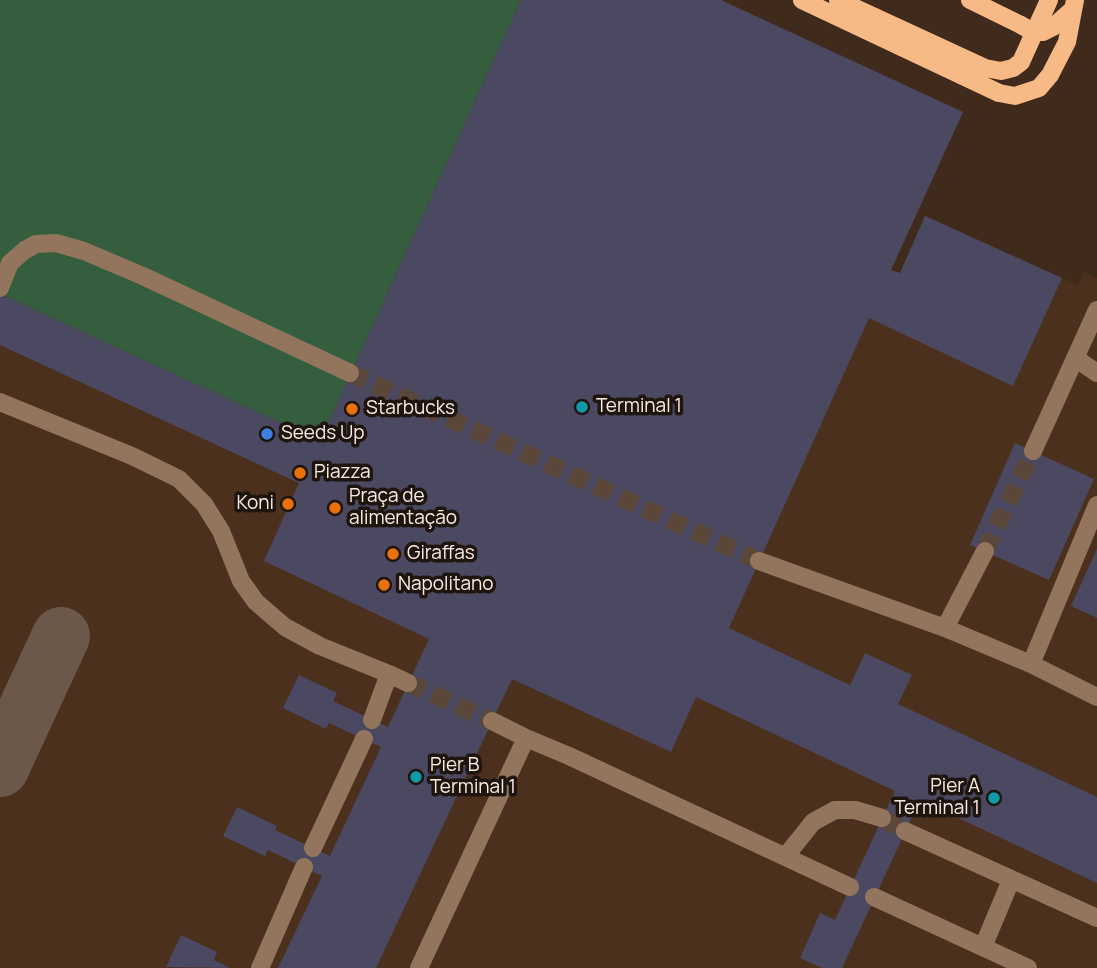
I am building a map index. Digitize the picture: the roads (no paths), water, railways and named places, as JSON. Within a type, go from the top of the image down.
[{"type":"main road","points":[[802,0],[999,93],[1016,96],[1039,88],[1050,75],[1067,42],[1073,5]]},
{"type":"main road","points":[[838,0],[985,68],[1001,71],[1013,68],[1021,62],[1049,0]]},
{"type":"main road","points":[[970,0],[1033,32],[1043,32],[1053,27],[1073,5]]},
{"type":"main road","points":[[989,0],[1039,23]]},
{"type":"lane","points":[[0,288],[10,263],[24,250],[36,244],[56,243],[84,251],[145,277],[350,373]]},
{"type":"lane","points":[[1033,451],[1097,310]]},
{"type":"lane","points":[[1074,358],[1097,373]]},
{"type":"lane","points":[[0,402],[132,456],[179,479],[204,504],[221,531],[242,581],[256,602],[285,627],[320,646],[408,683]]},
{"type":"lane","points":[[1031,664],[1097,505]]},
{"type":"lane","points":[[945,628],[985,551]]},
{"type":"lane","points":[[759,561],[945,628],[1031,664],[1097,697]]},
{"type":"lane","points":[[372,720],[389,674]]},
{"type":"lane","points":[[492,721],[850,887]]},
{"type":"lane","points":[[419,968],[526,738]]},
{"type":"lane","points":[[313,848],[364,739]]},
{"type":"lane","points":[[785,858],[813,822],[835,810],[855,810],[882,818]]},
{"type":"lane","points":[[905,831],[1097,918]]},
{"type":"lane","points":[[260,968],[304,867]]},
{"type":"lane","points":[[983,947],[1011,880]]},
{"type":"lane","points":[[874,897],[1028,968]]},
{"type":"tunnel","points":[[350,373],[759,561]]},
{"type":"tunnel","points":[[985,551],[1033,451]]},
{"type":"tunnel","points":[[408,683],[492,721]]},
{"type":"tunnel","points":[[882,818],[905,831]]},
{"type":"place","name":"Terminal 1","points":[[582,407]]},
{"type":"place","name":"Starbucks","points":[[352,409]]},
{"type":"place","name":"Seeds Up","points":[[267,434]]},
{"type":"place","name":"Piazza","points":[[300,473]]},
{"type":"place","name":"Koni","points":[[288,504]]},
{"type":"place","name":"Praça de alimentação","points":[[335,508]]},
{"type":"place","name":"Giraffas","points":[[393,554]]},
{"type":"place","name":"Napolitano","points":[[384,585]]},
{"type":"place","name":"Pier B Terminal 1","points":[[416,777]]},
{"type":"place","name":"Pier A Terminal 1","points":[[994,798]]}]
